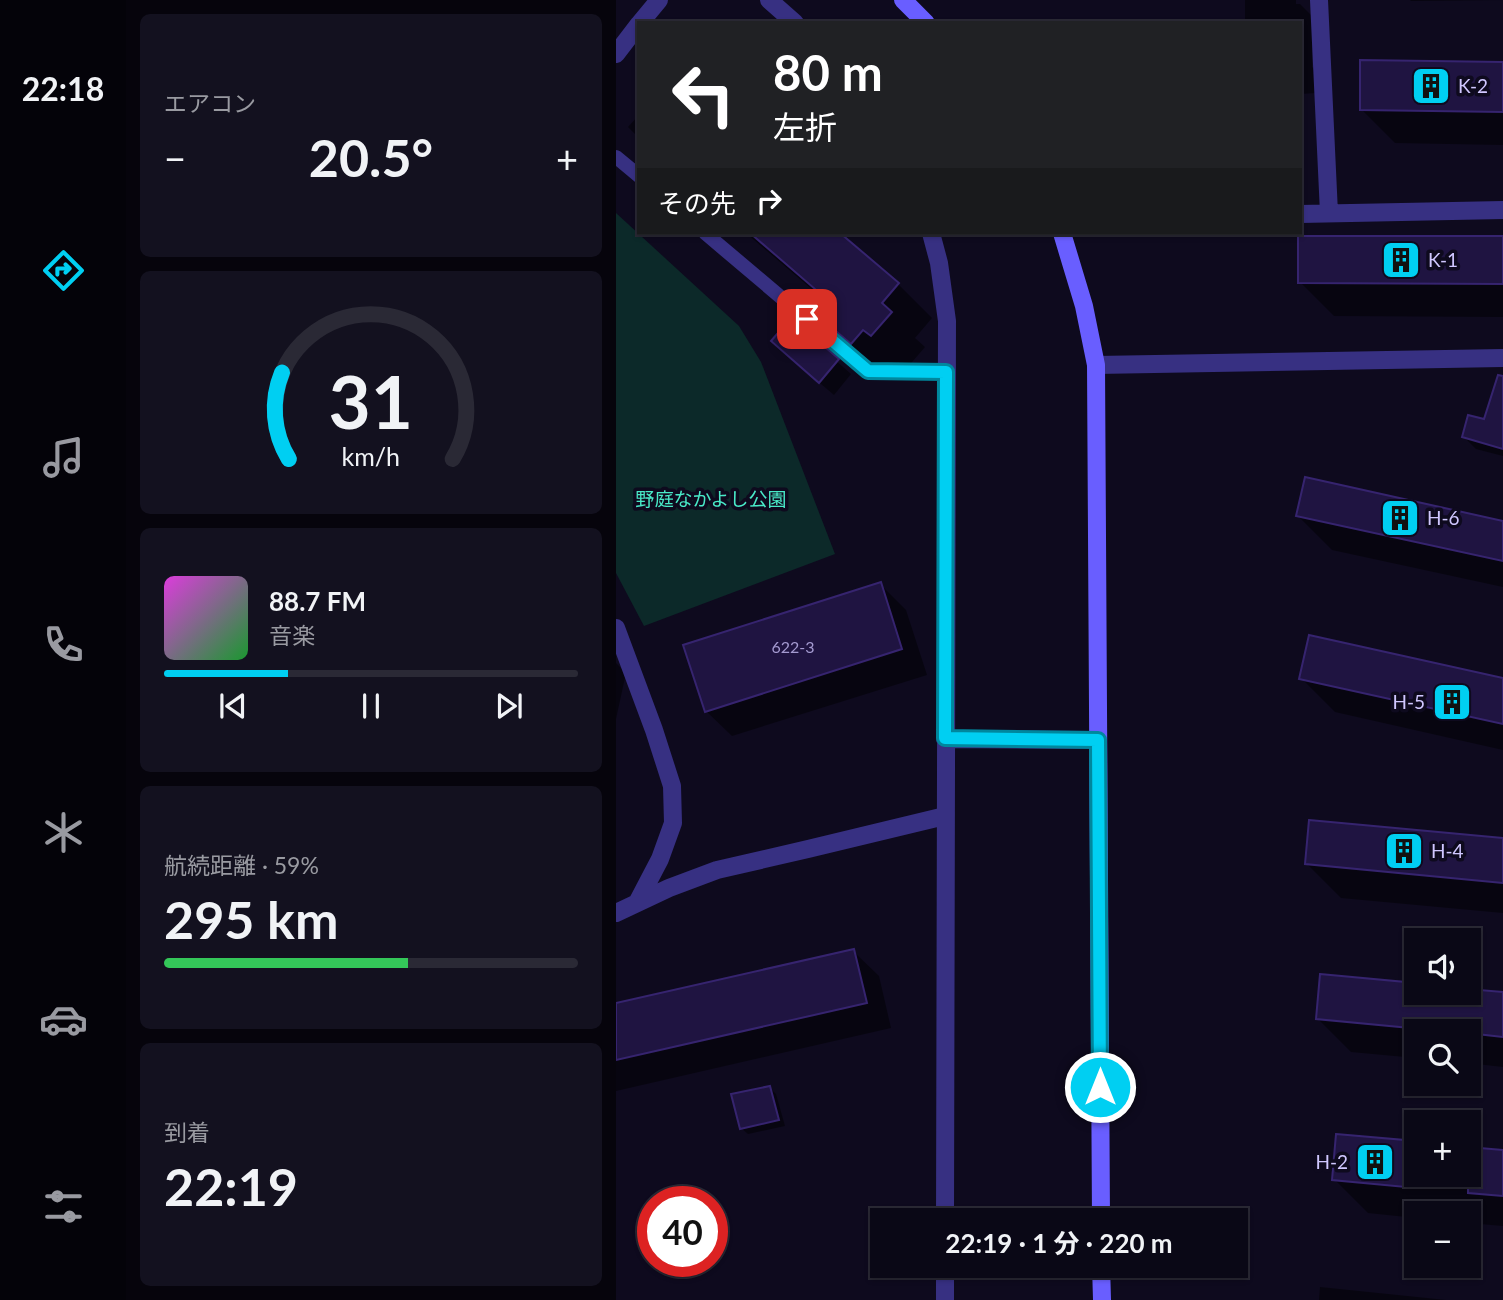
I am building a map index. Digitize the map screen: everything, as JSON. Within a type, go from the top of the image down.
[{"type":"street","points":[[641,21],[659,0]]},
{"type":"street","points":[[769,0],[793,21]]},
{"type":"street","points":[[903,0],[924,21]]},
{"type":"street","points":[[1319,0],[1329,213]]},
{"type":"street","points":[[616,54],[637,26]]},
{"type":"street","points":[[1302,214],[1503,210]]},
{"type":"street","points":[[931,235],[939,263],[947,321],[944,1208]]},
{"type":"street","points":[[1063,235],[1084,306],[1096,365],[1101,1208]]},
{"type":"street","points":[[1096,365],[1503,358]]},
{"type":"street","points":[[616,628],[672,786],[673,823],[660,859],[637,903]]},
{"type":"street","points":[[945,738],[1098,740]]},
{"type":"street","points":[[616,914],[668,888],[717,870],[945,816]]},
{"type":"street","points":[[945,1278],[945,1300]]},
{"type":"street","points":[[1101,1278],[1102,1300]]},
{"type":"lane","points":[[616,157],[637,174]]},
{"type":"lane","points":[[707,235],[868,371],[946,372]]},
{"type":"green space","name":"野庭なかよし公園","points":[[616,213],[739,326],[761,362],[835,554],[644,626],[616,573]]},
{"type":"building","name":"K-2","points":[[1360,60],[1503,62],[1503,112],[1360,110]]},
{"type":"building","points":[[752,235],[842,235],[899,283],[882,303],[892,312],[871,336],[863,330],[851,344],[803,303],[815,289]]},
{"type":"building","name":"K-1","points":[[1298,236],[1503,236],[1503,284],[1298,283]]},
{"type":"building","points":[[791,318],[839,359],[819,383],[771,341]]},
{"type":"building","points":[[1498,375],[1503,376],[1503,449],[1462,437],[1468,415],[1484,419]]},
{"type":"building","name":"H-6","points":[[1305,477],[1503,521],[1503,561],[1296,516]]},
{"type":"building","points":[[881,582],[902,649],[705,712],[683,645]]},
{"type":"building","name":"H-5","points":[[1309,635],[1503,678],[1503,724],[1299,679]]},
{"type":"building","name":"H-4","points":[[1309,820],[1503,838],[1503,883],[1305,864]]},
{"type":"building","points":[[854,949],[867,1003],[616,1060],[616,1003]]},
{"type":"building","points":[[1320,974],[1404,982],[1404,1005],[1481,1005],[1481,990],[1503,992],[1503,1037],[1481,1034],[1481,1019],[1404,1019],[1404,1027],[1316,1019]]},
{"type":"building","points":[[770,1086],[779,1120],[740,1129],[731,1094]]},
{"type":"building","points":[[1336,1134],[1404,1140],[1404,1187],[1332,1180]]},
{"type":"building","points":[[1481,1148],[1503,1150],[1503,1196],[1468,1193],[1468,1187],[1481,1187]]},
{"type":"place","name":"K-2","points":[[1431,86]]},
{"type":"place","name":"K-1","points":[[1401,260]]},
{"type":"place","name":"H-6","points":[[1400,518]]},
{"type":"place","name":"H-5","points":[[1452,702]]},
{"type":"place","name":"H-4","points":[[1404,851]]},
{"type":"place","name":"H-2","points":[[1375,1162]]},
{"type":"route","points":[[807,319],[868,371],[946,372],[945,738],[1098,740],[1100,1087]]}]
